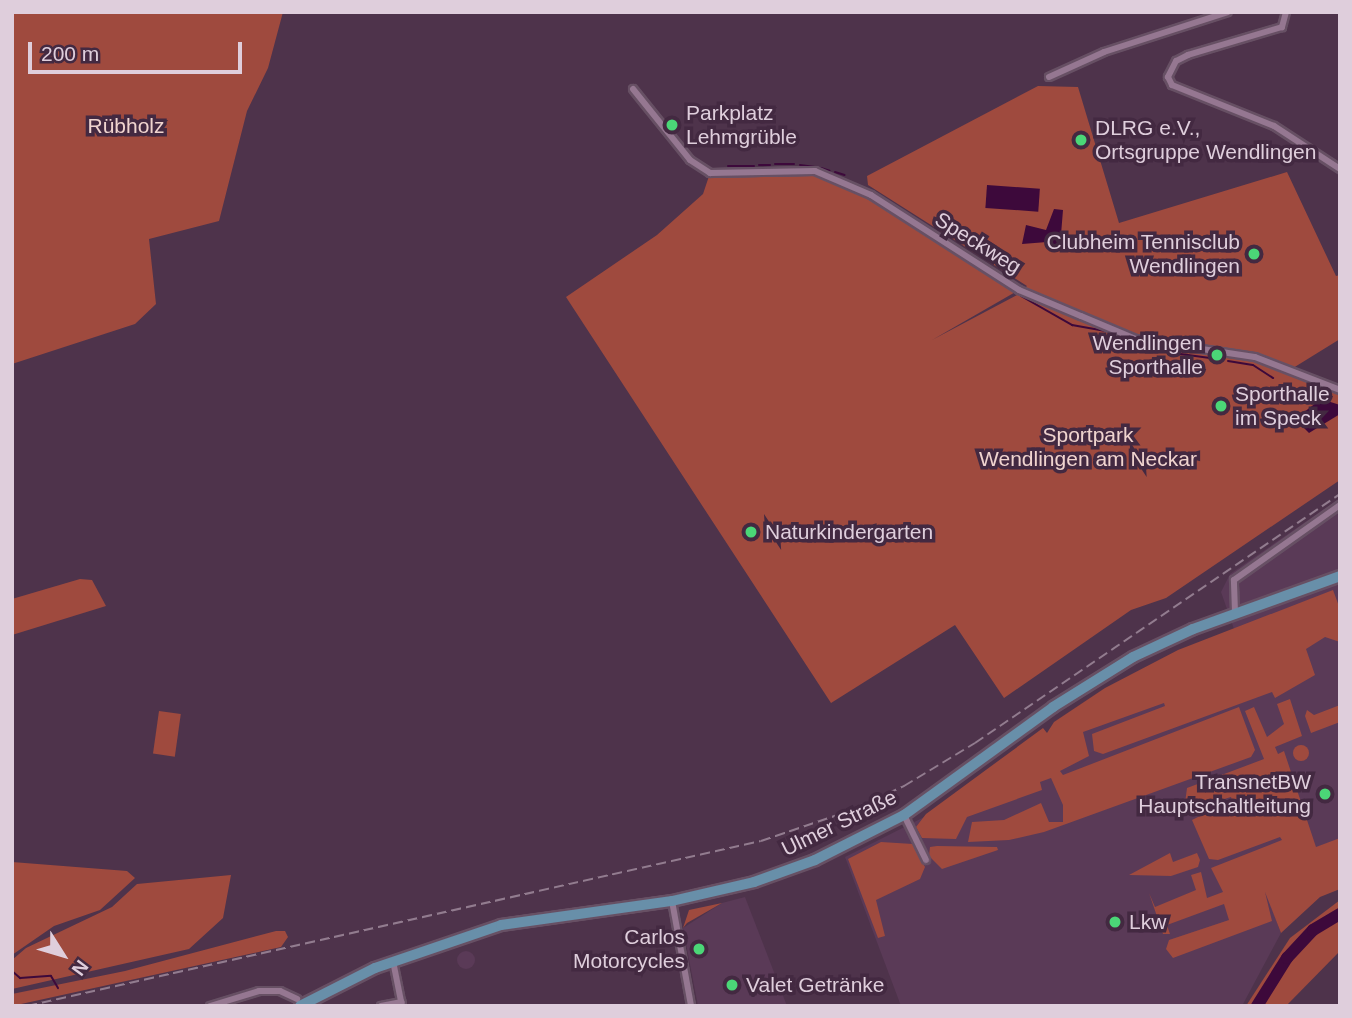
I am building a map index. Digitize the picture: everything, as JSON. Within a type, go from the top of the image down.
[{"type":"main road","name":"Ulmer Straße","points":[[299,1002],[313,999],[393,961],[501,925],[672,901],[754,882],[815,860],[904,815],[1105,673],[1235,612],[1340,576]]},
{"type":"street","points":[[1049,77],[1127,43],[1227,12]]},
{"type":"street","points":[[1286,12],[1282,27],[1188,55],[1176,61],[1168,77],[1172,85],[1274,126],[1340,169]]},
{"type":"street","name":"Speckweg","points":[[634,89],[690,160],[710,173],[723,176],[786,169],[827,175],[870,195],[1019,290],[1044,301],[1136,339],[1255,357],[1340,390]]},
{"type":"street","points":[[1235,612],[1231,589],[1240,573],[1340,505]]},
{"type":"street","points":[[904,815],[926,860]]},
{"type":"street","points":[[672,901],[691,1006]]},
{"type":"street","points":[[381,1006],[402,1004],[393,961]]},
{"type":"street","points":[[210,1006],[258,991],[280,991],[299,1002]]},
{"type":"shaded area","points":[[987,185],[1040,189],[1038,212],[985,208]]},
{"type":"shaded area","points":[[1054,209],[1063,210],[1060,247],[1047,242],[1022,244],[1026,225],[1046,230]]},
{"type":"shaded area","points":[[1321,399],[1340,405],[1340,414],[1309,433],[1299,423],[1299,416]]},
{"type":"shaded area","points":[[1340,498],[1340,852],[1263,884],[1281,933],[1242,1006],[901,1006],[845,857],[954,802],[1234,629],[1221,592],[1230,574]]},
{"type":"shaded area","points":[[745,897],[787,1006],[698,1006],[683,928],[722,903]]},
{"type":"shaded area","points":[[462,951],[470,951],[475,960],[473,967],[462,969],[457,964],[457,956]]},
{"type":"green space","name":"Rübholz","points":[[12,12],[283,12],[268,68],[247,111],[219,221],[149,239],[156,304],[135,324],[12,364]]},
{"type":"green space","name":"Sportpark Wendlingen am Neckar","points":[[1038,86],[1078,87],[1119,223],[1287,172],[1336,276],[1340,275],[1340,339],[1285,373],[1340,394],[1340,480],[1166,598],[1131,610],[1004,698],[955,625],[831,703],[566,297],[657,235],[703,194],[710,173],[815,171],[851,183],[1019,290],[932,340],[1019,294],[1027,286],[868,185],[867,176]]},
{"type":"green space","points":[[80,579],[92,580],[106,606],[12,635],[12,599]]},
{"type":"green space","points":[[1333,590],[1340,609],[1340,642],[1325,637],[1306,649],[1315,675],[1275,698],[1272,692],[1103,754],[1094,751],[1092,734],[1165,706],[1164,703],[1083,732],[1089,756],[1060,771],[1063,775],[1239,707],[1255,750],[1251,757],[1044,832],[1009,840],[968,842],[972,822],[1004,820],[1041,803],[1049,822],[1063,822],[1063,805],[1051,778],[1040,782],[1042,790],[967,817],[956,839],[922,838],[916,827],[926,814],[1043,728],[1047,733],[1054,722],[1105,688],[1178,650]]},
{"type":"green space","points":[[1290,699],[1302,736],[1275,747],[1278,754],[1284,751],[1316,847],[1340,838],[1340,889],[1320,897],[1281,933],[1265,892],[1272,921],[1173,958],[1166,949],[1169,940],[1229,920],[1224,904],[1167,925],[1170,934],[1163,934],[1149,893],[1155,907],[1196,890],[1191,875],[1201,872],[1207,898],[1223,892],[1211,868],[1282,840],[1280,837],[1218,860],[1209,859],[1192,820],[1232,800],[1231,797],[1191,809],[1185,803],[1187,788],[1264,759],[1245,711],[1254,707],[1267,737],[1284,724],[1277,704]]},
{"type":"green space","points":[[1340,705],[1340,722],[1311,733],[1305,716],[1307,710],[1314,715]]},
{"type":"green space","points":[[159,711],[181,714],[175,757],[153,754]]},
{"type":"green space","points":[[1301,745],[1309,753],[1301,761],[1293,753]]},
{"type":"green space","points":[[881,842],[913,844],[925,867],[920,879],[876,900],[885,936],[878,938],[848,859]]},
{"type":"green space","points":[[930,847],[997,847],[998,850],[942,869],[929,856]]},
{"type":"green space","points":[[1170,853],[1173,862],[1197,853],[1200,860],[1198,867],[1171,876],[1129,875]]},
{"type":"green space","points":[[12,862],[127,871],[135,878],[100,910],[54,926],[12,955]]},
{"type":"green space","points":[[231,875],[223,918],[189,949],[12,989],[12,960],[26,948],[112,907],[137,884]]},
{"type":"green space","points":[[1340,900],[1340,951],[1286,1006],[1246,1006],[1290,938]]},
{"type":"green space","points":[[722,903],[687,923],[683,928],[689,910]]},
{"type":"green space","points":[[276,931],[285,931],[288,937],[281,947],[12,1006],[12,994],[125,971]]},
{"type":"waterway","points":[[775,164],[794,164]]},
{"type":"waterway","points":[[759,165],[770,165]]},
{"type":"waterway","points":[[800,165],[815,167]]},
{"type":"waterway","points":[[728,166],[754,166]]},
{"type":"waterway","points":[[821,168],[830,171]]},
{"type":"waterway","points":[[835,172],[845,175]]},
{"type":"waterway","points":[[1021,296],[1072,325],[1105,331]]},
{"type":"waterway","points":[[1110,335],[1151,350],[1217,359]]},
{"type":"waterway","points":[[1228,361],[1253,365],[1273,378]]},
{"type":"waterway","points":[[1257,1006],[1287,958],[1313,930],[1340,914]]},
{"type":"waterway","points":[[12,971],[20,978],[51,976],[58,988]]},
{"type":"railway","points":[[27,1006],[761,841],[846,812],[904,786],[975,743],[1340,494]]},
{"type":"place","name":"Parkplatz Lehmgrüble","points":[[672,125]]},
{"type":"place","name":"DLRG e.V., Ortsgruppe Wendlingen","points":[[1081,140]]},
{"type":"place","name":"Clubheim Tennisclub Wendlingen","points":[[1254,254]]},
{"type":"place","name":"Wendlingen Sporthalle","points":[[1217,355]]},
{"type":"place","name":"Sporthalle im Speck","points":[[1221,406]]},
{"type":"place","name":"Naturkindergarten","points":[[751,532]]},
{"type":"place","name":"TransnetBW Hauptschaltleitung","points":[[1325,794]]},
{"type":"place","name":"Lkw","points":[[1115,922]]},
{"type":"place","name":"Carlos Motorcycles","points":[[699,949]]},
{"type":"place","name":"Valet Getränke","points":[[732,985]]}]
